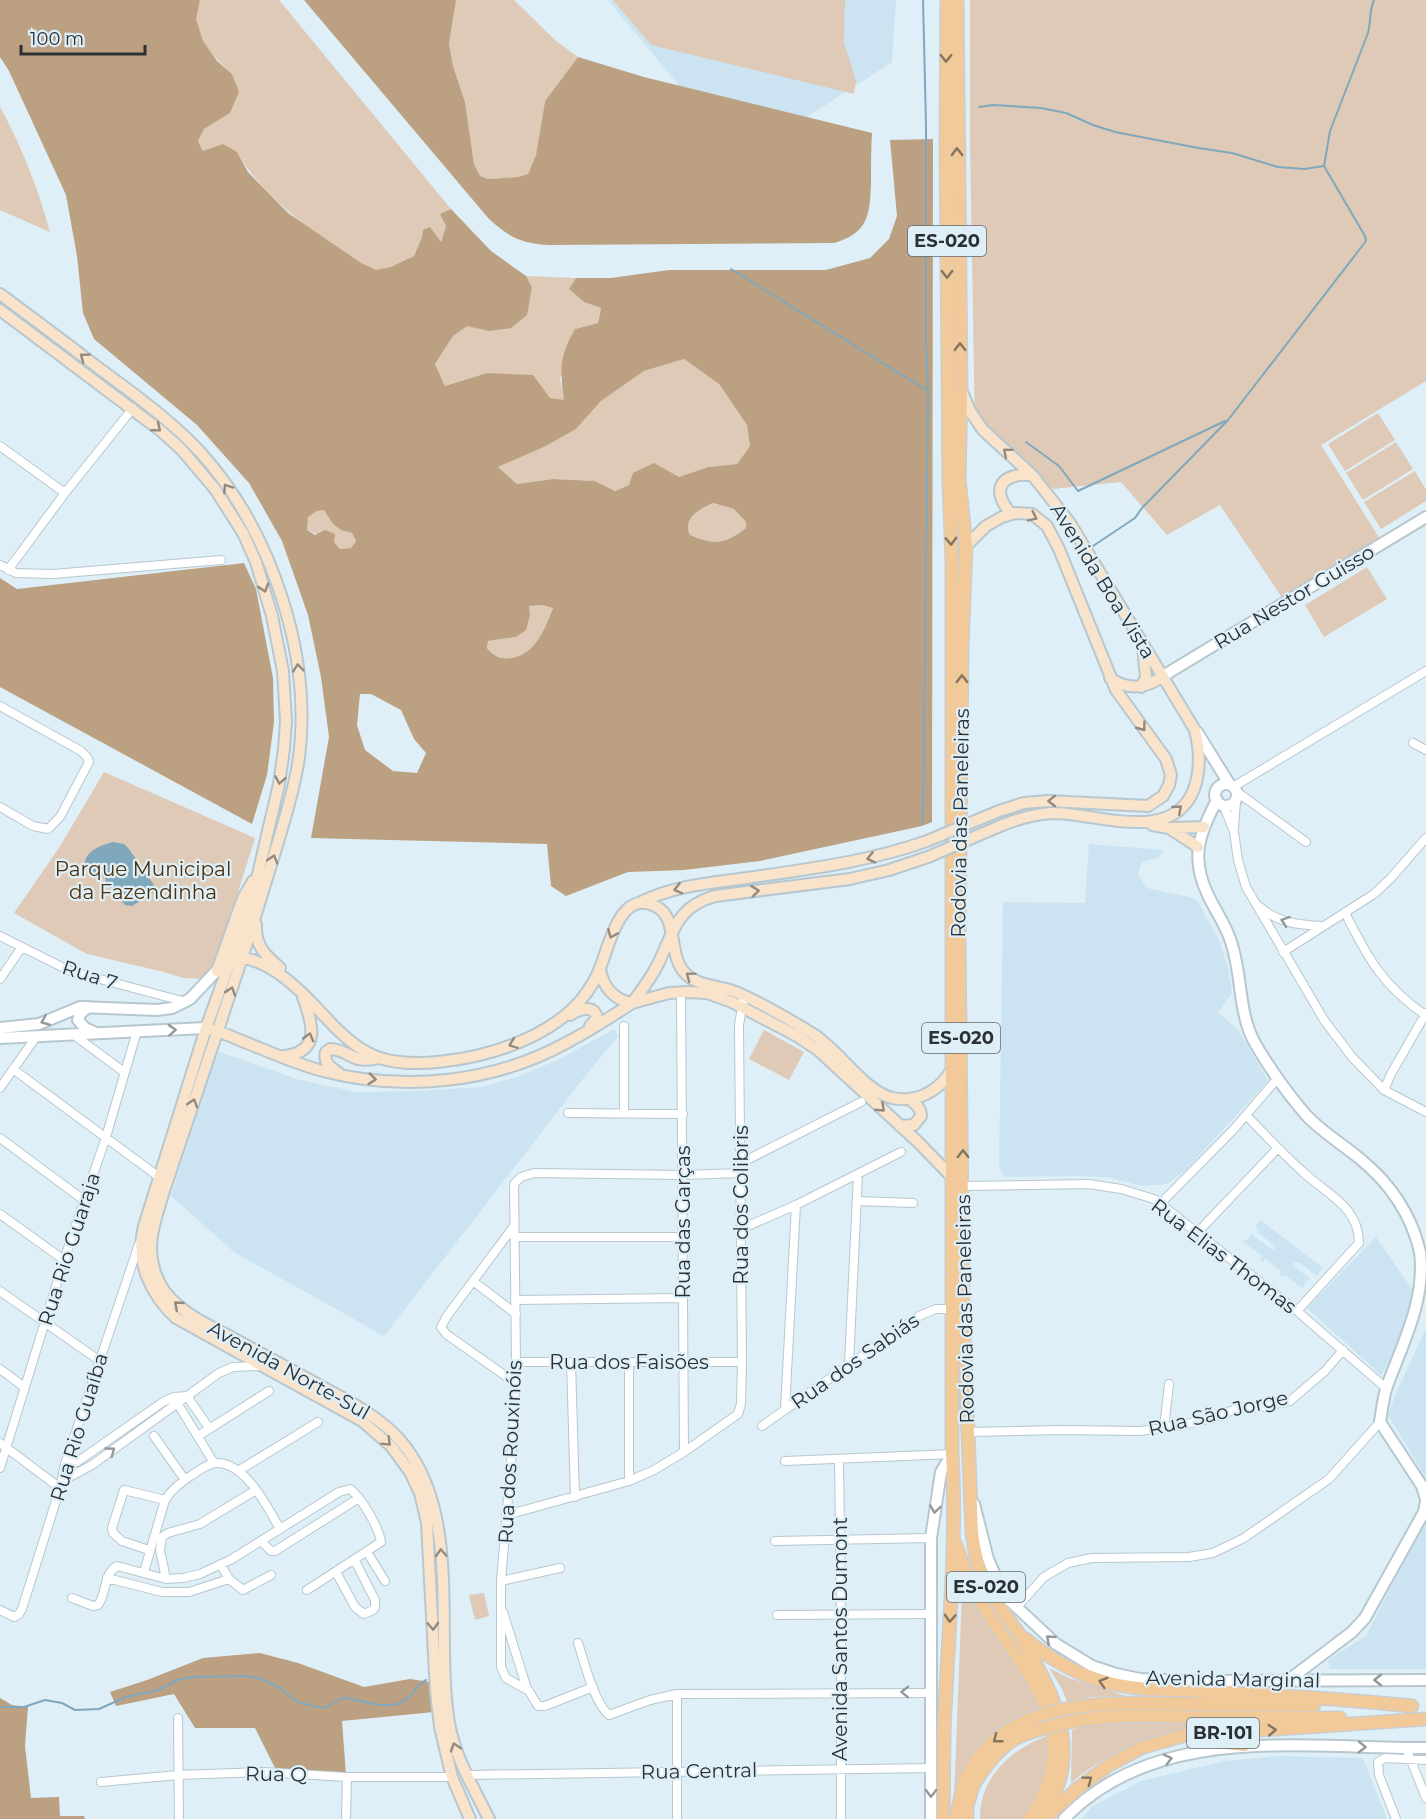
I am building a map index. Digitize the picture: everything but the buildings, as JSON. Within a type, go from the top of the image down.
[{"type":"main road","name":"Rodovia das Paneleiras","points":[[946,0],[951,552],[951,1176],[956,1300],[975,1557],[990,1595],[1018,1633]]},
{"type":"main road","name":"Rodovia das Paneleiras","points":[[943,1819],[945,1713],[954,1539],[952,1454],[956,1300],[963,1186],[959,938],[962,646],[966,546],[959,479],[957,0]]},
{"type":"main road","points":[[0,294],[157,413],[200,453],[243,513],[257,536],[270,568],[291,630],[297,658],[300,741],[290,800],[256,915],[237,956]]},
{"type":"main road","points":[[0,310],[133,408],[181,449],[215,489],[243,533],[256,562],[270,606],[283,671],[286,721],[279,784],[237,956],[211,1030],[321,1071],[344,1076],[392,1082],[454,1080],[512,1066],[566,1044],[632,1003],[660,994],[697,992],[743,1002],[820,1039],[874,1090],[894,1098],[909,1099],[930,1093],[951,1071]]},
{"type":"main road","name":"Avenida Boa Vista","points":[[960,389],[970,411],[983,430],[1033,476],[1070,523],[1195,730]]},
{"type":"main road","points":[[966,546],[986,526],[1011,514],[1001,497],[1002,485],[1010,477],[1019,474],[1033,476]]},
{"type":"main road","name":"Avenida Boa Vista","points":[[634,905],[676,889],[851,863],[892,853],[999,811],[1024,804],[1048,801],[1142,807],[1154,803],[1163,796],[1170,780],[1168,764],[1122,700],[1110,678],[1050,531],[1032,514],[1020,512],[1011,514]]},
{"type":"main road","points":[[1141,687],[1146,678],[1143,644]]},
{"type":"main road","points":[[1110,678],[1129,686],[1141,687],[1162,676]]},
{"type":"main road","points":[[632,1003],[656,966],[676,922],[696,903],[709,898],[860,877],[889,870],[928,857],[1021,818],[1041,814],[1061,813],[1152,822],[1166,819],[1178,811],[1191,795],[1197,779],[1199,759],[1195,730]]},
{"type":"main road","points":[[1104,818],[1169,828],[1203,827]]},
{"type":"main road","points":[[1169,828],[1198,847]]},
{"type":"main road","points":[[217,971],[243,898],[258,873]]},
{"type":"main road","points":[[555,1023],[579,1002],[592,984],[618,921],[634,905],[645,903],[660,909],[667,917],[678,962],[687,975],[701,983],[725,989],[812,1045],[951,1176]]},
{"type":"main road","points":[[256,915],[256,936],[260,947],[291,983]]},
{"type":"main road","points":[[237,956],[269,967],[301,992],[347,1039],[380,1058]]},
{"type":"main road","points":[[600,969],[603,982],[610,992],[620,1000],[632,1003]]},
{"type":"main road","points":[[280,1056],[297,1054],[306,1047],[311,1038],[311,1021],[301,992]]},
{"type":"main road","points":[[344,1076],[327,1064],[325,1057],[328,1050],[338,1050],[358,1060],[380,1058],[408,1062],[467,1058],[512,1045],[574,1012],[592,1010],[597,1015],[594,1023],[566,1044]]},
{"type":"main road","name":"Avenida Norte-Sul","points":[[211,1030],[159,1177],[141,1237],[141,1254],[145,1272],[153,1291],[167,1310],[187,1326],[338,1407],[375,1431],[399,1456],[416,1483],[427,1523],[438,1713],[442,1743],[452,1777],[470,1819]]},
{"type":"main road","name":"Avenida Norte-Sul","points":[[211,1030],[154,1223],[151,1246],[154,1269],[162,1287],[178,1306],[210,1326],[362,1408],[399,1439],[418,1467],[428,1486],[438,1522],[449,1722],[456,1751],[489,1819]]},
{"type":"main road","points":[[900,1126],[914,1125],[921,1116],[921,1111],[909,1099]]},
{"type":"main road","points":[[954,1539],[980,1601],[1030,1677],[1049,1719],[1054,1746],[1052,1772],[1046,1789],[1029,1819]]},
{"type":"main road","points":[[1018,1633],[1063,1666],[1114,1686],[1173,1692],[1242,1693],[1412,1706]]},
{"type":"main road","points":[[1018,1633],[1050,1693],[1062,1731],[1064,1750],[1062,1770],[1043,1819]]},
{"type":"main road","name":"BR-101","points":[[956,1819],[968,1784],[970,1768],[990,1743],[1012,1728],[1044,1714],[1118,1703],[1426,1706]]},
{"type":"main road","points":[[967,1819],[968,1784],[1002,1748],[1018,1737],[1033,1731],[1092,1717],[1137,1715],[1426,1719]]},
{"type":"main road","name":"BR-101","points":[[1043,1819],[1109,1765],[1143,1747],[1174,1738],[1186,1735],[1426,1719]]},
{"type":"main road","points":[[1174,1738],[1244,1745]]},
{"type":"street","points":[[8,570],[65,493],[133,408]]},
{"type":"street","points":[[0,446],[65,493]]},
{"type":"street","name":"Rua Nestor Guisso","points":[[1162,676],[1426,517]]},
{"type":"street","points":[[0,565],[8,570],[26,574],[53,574],[220,560]]},
{"type":"street","points":[[1221,803],[1231,805],[1234,791],[1426,671]]},
{"type":"street","points":[[0,706],[81,751],[89,759],[84,774],[60,817],[48,829],[33,826],[0,807]]},
{"type":"street","name":"Avenida Boa Vista","points":[[1195,730],[1234,791]]},
{"type":"street","points":[[1413,743],[1426,750]]},
{"type":"street","points":[[1234,832],[1216,794],[1218,788],[1224,785],[1306,842]]},
{"type":"street","points":[[1234,791],[1234,832],[1239,867],[1246,887],[1283,952],[1333,1034],[1358,1065],[1384,1090],[1425,1108]]},
{"type":"street","points":[[1016,1608],[1044,1577],[1068,1563],[1092,1558],[1189,1557],[1213,1552],[1245,1538],[1329,1479],[1380,1422],[1387,1389],[1417,1313],[1423,1279],[1423,1251],[1397,1196],[1384,1179],[1307,1116],[1254,1043],[1241,999],[1231,940],[1199,873],[1198,847],[1203,827],[1221,803]]},
{"type":"street","points":[[1283,952],[1374,894],[1426,838]]},
{"type":"street","points":[[1254,901],[1267,913],[1280,920],[1295,924],[1323,926]]},
{"type":"street","points":[[1345,913],[1361,944],[1386,983],[1425,1014],[1390,1074],[1384,1090]]},
{"type":"street","name":"Rua 7","points":[[0,936],[83,976],[186,1002]]},
{"type":"street","points":[[0,979],[22,947]]},
{"type":"street","points":[[0,1028],[39,1024],[73,1009],[89,1006],[157,1010],[172,1008],[186,1002],[217,971],[237,956]]},
{"type":"street","name":"Rua das Garças","points":[[681,992],[684,1452]]},
{"type":"street","name":"Rua dos Colibris","points":[[684,1452],[738,1414],[741,1404],[739,1042],[743,1002]]},
{"type":"street","points":[[89,1006],[80,1014],[78,1020],[85,1028],[96,1033]]},
{"type":"street","points":[[624,1026],[624,1112]]},
{"type":"street","points":[[0,1038],[137,1031],[211,1030]]},
{"type":"street","name":"Rua Rio Guaraja","points":[[0,1468],[3,1445],[106,1137],[137,1031]]},
{"type":"street","points":[[74,1035],[124,1072]]},
{"type":"street","points":[[0,1088],[36,1037]]},
{"type":"street","points":[[13,1070],[159,1177]]},
{"type":"street","points":[[1161,1203],[1246,1115],[1278,1078]]},
{"type":"street","points":[[741,1163],[861,1102]]},
{"type":"street","points":[[567,1113],[683,1114]]},
{"type":"street","points":[[1246,1115],[1306,1176],[1338,1200],[1351,1215],[1359,1232],[1359,1243],[1297,1311]]},
{"type":"street","points":[[0,1138],[85,1200]]},
{"type":"street","points":[[1197,1233],[1278,1148]]},
{"type":"street","points":[[741,1229],[796,1205],[901,1152]]},
{"type":"street","name":"Rua dos Rouxinóis","points":[[593,1687],[545,1706],[538,1706],[527,1689],[506,1678],[501,1667],[501,1581],[513,1438],[516,1362],[515,1182],[524,1175],[534,1173],[683,1175]]},
{"type":"street","points":[[683,1175],[741,1173]]},
{"type":"street","points":[[849,1364],[858,1174]]},
{"type":"street","name":"Rua Elias Thomas","points":[[963,1186],[1089,1184],[1121,1189],[1161,1203],[1297,1311],[1387,1389]]},
{"type":"street","points":[[858,1201],[913,1203]]},
{"type":"street","points":[[785,1409],[796,1205]]},
{"type":"street","points":[[0,1214],[64,1260]]},
{"type":"street","points":[[514,1226],[443,1320],[441,1327],[446,1334],[514,1382]]},
{"type":"street","name":"Rua Rio Guaíba","points":[[0,1610],[12,1617],[20,1613],[61,1484],[65,1464],[71,1452],[141,1237]]},
{"type":"street","points":[[514,1238],[683,1237]]},
{"type":"street","points":[[473,1281],[516,1314]]},
{"type":"street","points":[[0,1291],[44,1324],[100,1361]]},
{"type":"street","points":[[515,1300],[683,1298]]},
{"type":"street","name":"Rua dos Sabiás","points":[[762,1426],[924,1313],[956,1300]]},
{"type":"street","name":"Rua São Jorge","points":[[967,1432],[1140,1431],[1212,1418],[1239,1408],[1261,1407],[1290,1401],[1325,1371],[1343,1350]]},
{"type":"street","name":"Rua dos Faisões","points":[[516,1362],[742,1362]]},
{"type":"street","points":[[571,1362],[575,1497]]},
{"type":"street","points":[[628,1481],[629,1362]]},
{"type":"street","points":[[65,1464],[77,1462],[151,1409],[187,1396],[226,1369],[264,1366]]},
{"type":"street","points":[[0,1369],[24,1387]]},
{"type":"street","points":[[1164,1428],[1169,1384]]},
{"type":"street","points":[[198,1436],[268,1391]]},
{"type":"street","points":[[187,1396],[209,1428]]},
{"type":"street","points":[[175,1400],[214,1463]]},
{"type":"street","points":[[3,1445],[61,1484],[81,1473],[175,1400]]},
{"type":"street","points":[[238,1471],[318,1422]]},
{"type":"street","points":[[1290,1679],[1352,1632],[1365,1618],[1424,1512],[1426,1500],[1422,1486],[1380,1422]]},
{"type":"street","points":[[154,1436],[184,1480]]},
{"type":"street","points":[[71,1452],[81,1473]]},
{"type":"street","points":[[507,1515],[628,1481],[654,1470],[684,1452]]},
{"type":"street","points":[[785,1461],[952,1454]]},
{"type":"street","points":[[931,1819],[931,1538],[941,1472],[952,1454]]},
{"type":"street","name":"Avenida Santos Dumont","points":[[839,1459],[841,1819]]},
{"type":"street","points":[[144,1572],[165,1500],[184,1480],[214,1463],[224,1464],[238,1471],[256,1490],[280,1529]]},
{"type":"street","name":"Avenida Marginal","points":[[969,1484],[993,1573],[1000,1587],[1016,1608],[1056,1644],[1092,1666],[1140,1679],[1189,1681],[1426,1680]]},
{"type":"street","points":[[149,1550],[118,1540],[113,1533],[112,1528],[124,1490],[165,1500]]},
{"type":"street","points":[[166,1578],[160,1550],[162,1537],[168,1533],[200,1524],[256,1490]]},
{"type":"street","points":[[72,1598],[93,1606],[98,1605],[107,1578],[111,1570],[117,1566],[166,1578],[191,1576],[221,1565],[343,1490],[350,1490],[359,1498],[381,1540],[380,1544],[307,1590]]},
{"type":"street","points":[[261,1541],[271,1551],[275,1551],[359,1498]]},
{"type":"street","points":[[775,1541],[931,1538]]},
{"type":"street","points":[[367,1552],[385,1581]]},
{"type":"street","points":[[336,1572],[357,1609],[361,1613],[368,1614],[375,1608],[375,1600],[355,1561]]},
{"type":"street","points":[[221,1565],[229,1579],[243,1590],[271,1575]]},
{"type":"street","points":[[501,1581],[560,1568]]},
{"type":"street","points":[[107,1578],[162,1592],[189,1592],[229,1579]]},
{"type":"street","points":[[501,1605],[527,1689]]},
{"type":"street","points":[[777,1616],[931,1614]]},
{"type":"street","points":[[578,1643],[593,1687],[605,1712],[609,1715],[650,1700],[677,1694],[931,1693]]},
{"type":"street","points":[[677,1694],[677,1819]]},
{"type":"street","points":[[178,1718],[179,1819]]},
{"type":"street","points":[[1064,1819],[1088,1797],[1129,1772],[1184,1755],[1244,1745],[1426,1748]]},
{"type":"street","points":[[1406,1748],[1426,1798]]},
{"type":"street","points":[[1396,1819],[1377,1768],[1378,1762],[1382,1758],[1426,1760]]},
{"type":"street","name":"Rua Central","points":[[467,1775],[932,1768]]},
{"type":"street","name":"Rua Q","points":[[101,1782],[178,1775],[263,1772],[347,1777],[452,1777]]},
{"type":"street","points":[[346,1819],[347,1777]]},
{"type":"shaded area","points":[[0,0],[200,0],[196,19],[203,41],[217,61],[232,74],[239,92],[230,113],[204,129],[198,141],[203,151],[223,144],[237,152],[248,172],[288,213],[361,263],[376,270],[391,267],[414,256],[423,230],[430,227],[441,242],[446,226],[440,214],[451,209],[491,251],[526,276],[532,287],[527,315],[511,328],[489,331],[467,326],[453,336],[435,364],[445,386],[487,373],[533,375],[550,398],[564,400],[562,363],[566,348],[575,329],[598,323],[601,308],[584,302],[569,289],[576,278],[611,278],[669,270],[826,270],[870,258],[889,239],[897,216],[890,140],[933,139],[932,822],[760,861],[684,870],[628,872],[566,896],[551,886],[547,844],[311,838],[329,737],[321,677],[308,615],[282,541],[249,483],[197,425],[94,339],[83,313],[77,256],[66,195],[9,71],[0,57]],"holes":[[[684,359],[719,384],[747,425],[750,446],[737,464],[708,467],[679,477],[654,463],[633,473],[629,485],[615,491],[595,481],[553,479],[517,484],[498,467],[544,447],[576,429],[601,401],[644,371]],[[713,503],[734,509],[746,522],[746,528],[731,538],[719,542],[706,541],[690,535],[688,529],[690,519],[698,511]],[[324,510],[333,524],[341,530],[352,533],[356,541],[351,548],[340,549],[334,542],[335,534],[325,530],[315,535],[307,530],[308,517],[317,511]],[[543,605],[553,608],[539,639],[527,651],[520,656],[501,658],[487,648],[488,641],[516,637],[526,630],[530,615],[529,606]],[[360,694],[371,694],[401,710],[414,739],[426,753],[417,773],[393,771],[365,750],[357,725]]]},
{"type":"shaded area","points":[[304,0],[456,0],[449,44],[453,66],[465,102],[474,164],[480,176],[488,179],[528,174],[536,155],[545,101],[578,57],[644,77],[872,133],[871,193],[865,221],[854,234],[834,243],[548,245],[530,243],[516,238],[489,219]]},
{"type":"shaded area","points":[[608,0],[896,0],[892,62],[741,160]]},
{"type":"shaded area","points":[[244,563],[256,589],[273,678],[274,722],[267,775],[252,824],[0,687],[0,578],[17,589]]},
{"type":"shaded area","points":[[113,842],[124,844],[129,849],[154,885],[154,892],[132,906],[125,905],[106,882],[105,877],[92,873],[85,862],[92,851]]},
{"type":"shaded area","points":[[1089,844],[1164,850],[1158,858],[1142,862],[1138,874],[1146,888],[1190,897],[1198,902],[1219,940],[1229,971],[1232,993],[1218,1012],[1239,1031],[1268,1081],[1188,1168],[1167,1184],[1142,1186],[1106,1177],[1005,1177],[999,1167],[1003,902],[1085,903]]},
{"type":"shaded area","points":[[614,1029],[618,1036],[384,1336],[234,1252],[171,1196],[217,1051],[300,1080],[357,1092],[416,1091],[482,1087],[517,1077],[562,1058]]},
{"type":"shaded area","points":[[1260,1220],[1323,1268],[1317,1276],[1299,1262],[1294,1262],[1292,1265],[1311,1279],[1306,1281],[1303,1289],[1285,1275],[1283,1277],[1279,1274],[1281,1271],[1265,1259],[1263,1262],[1260,1259],[1262,1256],[1243,1242],[1248,1240],[1251,1234],[1273,1250],[1276,1247],[1257,1232],[1259,1230],[1255,1227]]},
{"type":"shaded area","points":[[1376,1237],[1416,1295],[1400,1342],[1381,1375],[1307,1308]]},
{"type":"shaded area","points":[[1426,1328],[1426,1478],[1388,1415]]},
{"type":"shaded area","points":[[1426,1518],[1426,1669],[1330,1669],[1328,1660],[1366,1636]]},
{"type":"shaded area","points":[[260,1653],[298,1663],[364,1687],[410,1679],[430,1682],[434,1712],[342,1721],[346,1775],[278,1774],[255,1728],[195,1728],[174,1694],[116,1706],[110,1692],[203,1658]]},
{"type":"shaded area","points":[[0,1698],[12,1705],[28,1707],[25,1746],[31,1798],[59,1797],[60,1816],[84,1816],[85,1819],[0,1819]]},
{"type":"shaded area","points":[[1276,1756],[1363,1758],[1387,1819],[1081,1819],[1093,1806],[1141,1781],[1225,1761]]},
{"type":"green space","points":[[200,0],[279,0],[451,209],[440,214],[446,226],[441,242],[422,237],[414,256],[386,269],[372,269],[328,242],[284,208],[258,182],[237,152],[203,151],[198,141],[204,129],[230,113],[232,74],[214,56],[200,35],[196,14]]},
{"type":"green space","points":[[456,0],[514,0],[556,41],[578,57],[545,101],[536,155],[528,174],[488,179],[480,176],[474,164],[465,102],[453,66],[449,44]]},
{"type":"green space","points":[[613,0],[845,0],[844,42],[856,81],[854,94],[651,45]]},
{"type":"green space","points":[[970,0],[1426,0],[1426,381],[1321,445],[1380,539],[1283,599],[1220,505],[1167,535],[1121,482],[1053,489],[1000,444],[975,431]]},
{"type":"green space","points":[[0,107],[29,168],[50,232],[0,210]]},
{"type":"green space","points":[[526,276],[576,278],[569,289],[584,302],[601,308],[598,323],[575,329],[560,379],[565,401],[550,398],[487,373],[445,386],[435,364],[453,336],[467,325],[489,331],[532,287]]},
{"type":"green space","points":[[684,359],[719,384],[747,425],[750,446],[737,464],[708,467],[679,477],[629,485],[615,491],[595,481],[553,479],[517,484],[498,467],[544,447],[576,429],[601,401],[644,371]]},
{"type":"green space","points":[[1378,413],[1395,440],[1345,471],[1328,444]]},
{"type":"green space","points":[[1396,442],[1413,469],[1363,500],[1346,473]]},
{"type":"green space","points":[[1415,471],[1426,490],[1426,501],[1381,529],[1364,502]]},
{"type":"green space","points":[[712,503],[734,509],[746,522],[746,528],[731,538],[719,542],[706,541],[690,535],[688,524],[690,519]]},
{"type":"green space","points":[[324,510],[336,527],[352,533],[356,541],[351,548],[340,549],[334,542],[307,530],[308,517],[317,511]]},
{"type":"green space","points":[[1367,567],[1387,599],[1324,637],[1305,605]]},
{"type":"green space","points":[[529,606],[553,607],[539,639],[527,651],[520,656],[501,658],[487,647],[488,641],[516,637]]},
{"type":"green space","name":"Parque Municipal da Fazendinha","points":[[104,772],[255,838],[215,966],[203,979],[184,978],[87,954],[14,913],[59,848]]},
{"type":"green space","points":[[764,1030],[804,1052],[789,1080],[749,1059]]},
{"type":"green space","points":[[963,1567],[1042,1707],[1010,1721],[986,1741],[967,1767],[954,1798]]},
{"type":"green space","points":[[484,1593],[489,1616],[475,1620],[469,1595]]},
{"type":"green space","points":[[1049,1668],[1069,1678],[1126,1696],[1090,1697],[1067,1702]]},
{"type":"green space","points":[[1114,1722],[1269,1724],[1193,1729],[1152,1737],[1123,1749],[1095,1765],[1071,1783],[1072,1730]]},
{"type":"green space","points":[[1050,1735],[1051,1769],[1031,1809],[1022,1819],[980,1819],[985,1790],[1001,1766],[1023,1747]]},
{"type":"waterway","points":[[923,0],[928,391],[923,822]]},
{"type":"waterway","points":[[1093,546],[1135,518],[1142,508],[1228,420],[1366,241],[1324,166],[1330,131],[1368,33],[1374,0]]},
{"type":"waterway","points":[[979,107],[993,105],[1041,108],[1066,113],[1115,132],[1232,153],[1278,167],[1304,169],[1324,166]]},
{"type":"waterway","points":[[731,269],[928,391]]},
{"type":"waterway","points":[[1026,442],[1059,466],[1078,491],[1225,421]]},
{"type":"waterway","points":[[0,1707],[24,1707],[45,1700],[62,1703],[75,1710],[99,1709],[126,1697],[158,1690],[180,1679],[245,1676],[259,1678],[280,1688],[297,1702],[313,1706],[324,1708],[342,1698],[388,1705],[403,1701],[426,1680]]}]
